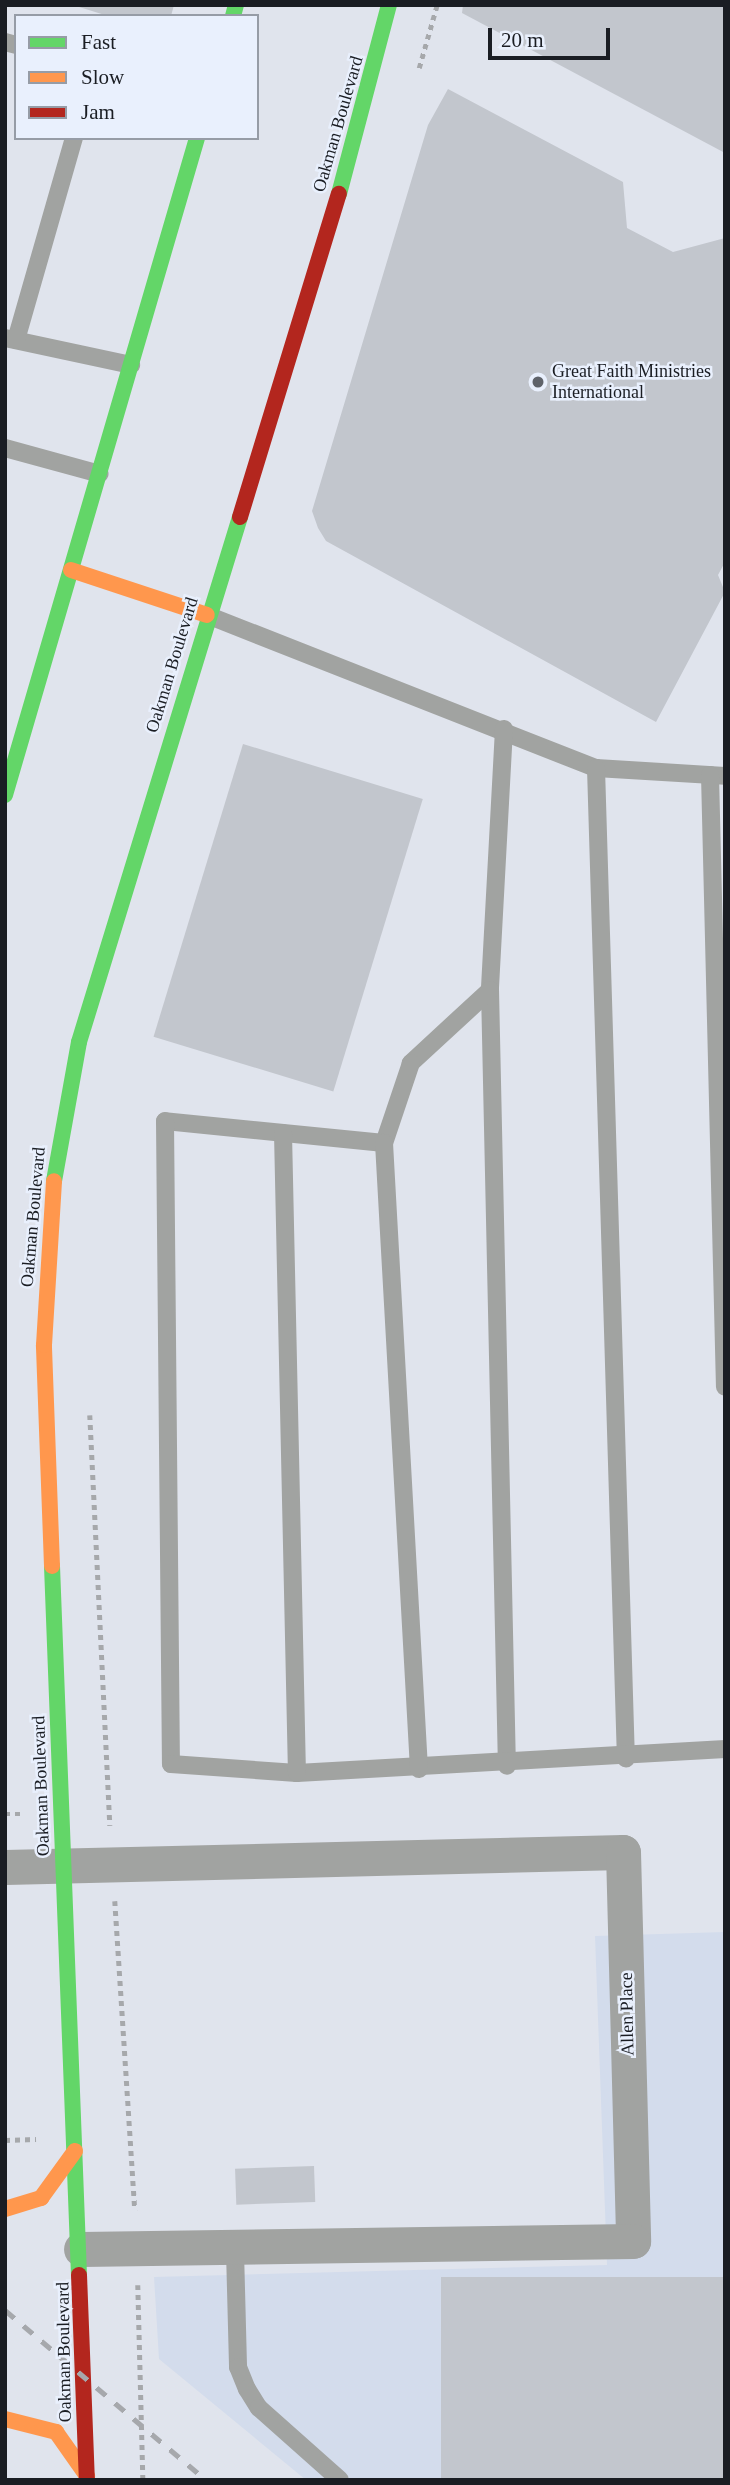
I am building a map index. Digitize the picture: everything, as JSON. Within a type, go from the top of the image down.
[{"type":"street","name":"Oakman Boulevard","points":[[87,2478],[81,2249],[63,1866],[44,1345],[50,1204],[79,1042],[207,615],[367,104],[389,5]]},
{"type":"street","points":[[5,794],[196,140]]},
{"type":"street","points":[[71,570],[207,615]]},
{"type":"street","name":"Allen Place","points":[[5,1867],[624,1852],[633,2241],[235,2251],[81,2249]]},
{"type":"street","points":[[5,2209],[41,2198],[68,2169],[75,2151]]},
{"type":"street","points":[[5,2420],[56,2432],[87,2478]]},
{"type":"lane","points":[[73,140],[10,339],[131,365]]},
{"type":"lane","points":[[5,448],[100,474]]},
{"type":"lane","points":[[207,615],[505,729],[596,768],[717,776],[725,1387]]},
{"type":"lane","points":[[505,729],[490,990],[508,1766]]},
{"type":"lane","points":[[596,768],[626,1759]]},
{"type":"lane","points":[[419,1769],[384,1143],[411,1063],[490,990]]},
{"type":"lane","points":[[384,1143],[165,1121],[171,1764],[297,1773],[508,1766],[626,1759],[725,1749]]},
{"type":"lane","points":[[283,1133],[297,1773]]},
{"type":"lane","points":[[235,2251],[238,2367],[247,2389],[259,2408],[340,2480]]},
{"type":"path","points":[[5,1814],[29,1814]]},
{"type":"path","points":[[5,2140],[46,2138]]},
{"type":"path","points":[[137,2250],[143,2480]]},
{"type":"shaded area","points":[[725,1932],[725,2480],[306,2480],[159,2359],[154,2277],[607,2265],[595,1936]]},
{"type":"building","points":[[174,5],[172,14],[102,14],[76,6]]},
{"type":"building","points":[[463,5],[725,5],[725,153],[462,13]]},
{"type":"building","name":"Great Faith Ministries International","points":[[448,89],[623,182],[627,228],[673,252],[725,238],[725,562],[718,575],[725,592],[656,722],[326,541],[312,511],[428,125]]},
{"type":"building","points":[[243,744],[423,799],[333,1092],[154,1037]]},
{"type":"building","points":[[314,2166],[315,2202],[236,2205],[235,2169]]},
{"type":"building","points":[[441,2277],[725,2277],[725,2480],[441,2480]]},
{"type":"railway","points":[[5,2310],[206,2480]]},
{"type":"traffic: fast","points":[[234,14],[236,5]]},
{"type":"traffic: fast","points":[[339,194],[389,5]]},
{"type":"traffic: fast","points":[[5,795],[196,140]]},
{"type":"traffic: fast","points":[[54,1181],[79,1042],[240,517]]},
{"type":"traffic: fast","points":[[52,1566],[79,2275]]},
{"type":"traffic: slow","points":[[71,570],[207,615]]},
{"type":"traffic: slow","points":[[52,1566],[44,1345],[54,1181]]},
{"type":"traffic: slow","points":[[5,2209],[41,2198],[75,2151]]},
{"type":"traffic: slow","points":[[5,2419],[56,2432],[87,2476]]},
{"type":"traffic: jam","points":[[240,517],[339,194]]},
{"type":"traffic: jam","points":[[79,2275],[87,2480]]},
{"type":"place","name":"Great Faith Ministries International","points":[[538,382]]}]
